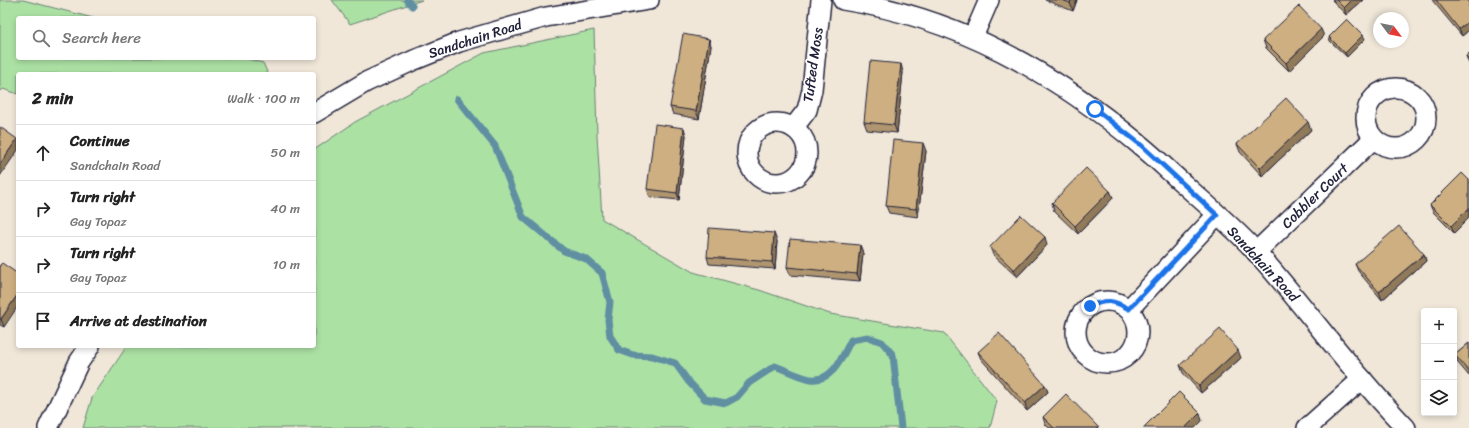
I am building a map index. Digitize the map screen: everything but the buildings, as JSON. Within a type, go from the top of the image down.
[{"type":"street","name":"Sandchain Road","points":[[316,112],[366,82],[459,42],[546,17],[649,0]]},
{"type":"street","name":"Tufted Moss","points":[[794,127],[806,110],[812,90],[821,0]]},
{"type":"street","name":"Sandchain Road","points":[[844,0],[872,4],[923,18],[973,37],[1012,56],[1053,80],[1095,109],[1141,145],[1256,252],[1362,379],[1406,428]]},
{"type":"street","points":[[973,37],[989,0]]},
{"type":"street","name":"Cobbler Court","points":[[1256,252],[1373,139]]},
{"type":"street","points":[[1129,309],[1217,215]]},
{"type":"street","points":[[48,428],[79,362],[89,348]]},
{"type":"street","points":[[1307,428],[1362,379]]},
{"type":"green space","points":[[0,0],[23,0],[85,16],[16,16],[16,60],[252,60],[263,63],[267,72],[16,72],[16,93],[3,89],[0,91]]},
{"type":"green space","points":[[332,0],[422,0],[350,24]]},
{"type":"green space","points":[[594,30],[597,135],[602,219],[693,272],[759,290],[830,314],[944,333],[997,401],[990,428],[83,428],[92,398],[126,348],[316,348],[316,149],[355,122],[484,53]]},
{"type":"waterway","points":[[407,0],[412,6]]},
{"type":"waterway","points":[[457,99],[495,146],[523,217],[564,251],[586,259],[602,273],[610,302],[608,320],[610,336],[619,350],[633,355],[652,356],[675,363],[688,381],[705,399],[726,403],[737,397],[749,383],[775,366],[808,379],[819,379],[825,377],[836,367],[851,340],[868,337],[882,342],[893,355],[901,428]]},
{"type":"route","points":[[1090,306],[1102,301],[1116,302],[1129,309],[1217,215],[1141,145],[1095,109]]}]
